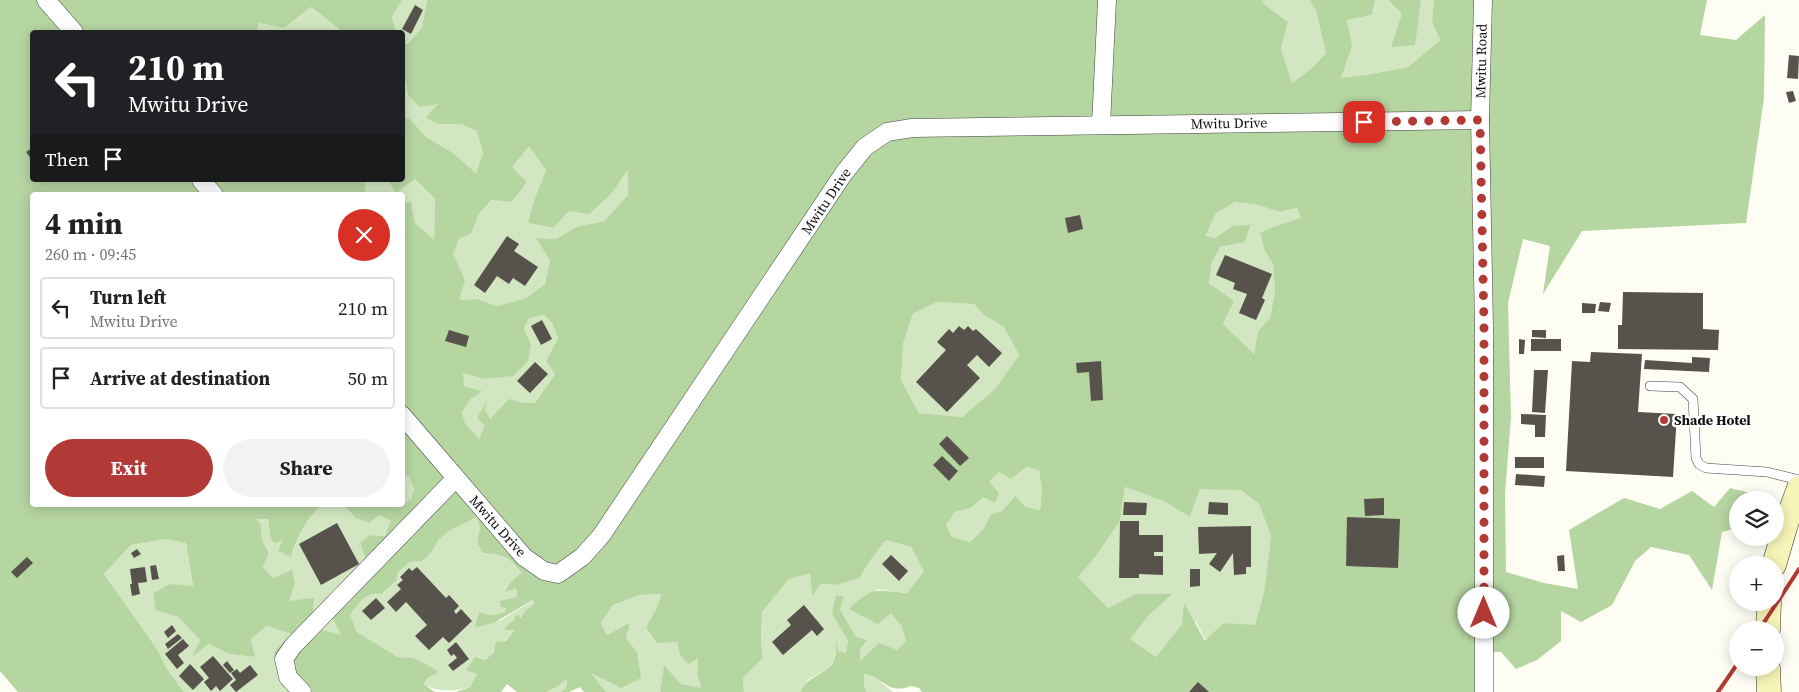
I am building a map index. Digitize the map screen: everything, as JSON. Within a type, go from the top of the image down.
[{"type":"main road","points":[[1777,556],[1799,488]]},
{"type":"main road","points":[[1768,676],[1769,692]]},
{"type":"street","points":[[46,0],[72,30]]},
{"type":"street","points":[[1101,125],[1107,0]]},
{"type":"street","name":"Mwitu Road","points":[[1482,0],[1480,120],[1484,326],[1484,692]]},
{"type":"street","name":"Mwitu Drive","points":[[405,418],[524,557],[544,571],[558,574],[582,557],[601,536],[839,181],[865,147],[887,132],[912,128],[1480,120]]},
{"type":"street","points":[[203,182],[211,192]]},
{"type":"street","points":[[302,692],[288,677],[284,659],[293,646],[456,478]]},
{"type":"lane","points":[[1650,386],[1680,387],[1694,399],[1696,458],[1699,464],[1706,468],[1767,472],[1799,480]]},
{"type":"green space","points":[[0,0],[402,0],[392,17],[395,30],[340,30],[311,7],[284,28],[259,23],[257,30],[30,30],[30,182],[365,182],[366,192],[30,192],[30,507],[319,507],[303,529],[291,557],[278,551],[283,540],[274,543],[270,536],[268,519],[256,519],[261,524],[262,540],[269,553],[263,567],[273,578],[292,570],[295,584],[289,601],[314,598],[312,627],[341,635],[332,616],[371,575],[360,543],[369,535],[385,536],[391,521],[379,515],[369,523],[356,518],[346,507],[405,507],[405,502],[411,500],[414,488],[409,477],[405,475],[405,203],[411,201],[415,223],[434,240],[435,199],[415,179],[397,192],[395,192],[389,182],[405,182],[405,118],[410,119],[426,137],[453,153],[476,173],[483,153],[477,131],[462,124],[439,124],[425,118],[438,104],[420,107],[408,95],[405,78],[405,42],[407,44],[422,27],[427,0],[1262,0],[1264,4],[1288,22],[1281,49],[1292,83],[1312,68],[1326,53],[1316,11],[1310,0],[1375,0],[1372,15],[1347,20],[1352,46],[1341,78],[1408,67],[1440,40],[1432,22],[1434,0],[1707,0],[1700,35],[1736,40],[1765,15],[1764,98],[1746,223],[1582,231],[1543,294],[1550,246],[1523,239],[1508,303],[1511,417],[1505,494],[1506,572],[1544,583],[1578,589],[1569,530],[1624,498],[1660,509],[1692,491],[1714,507],[1730,488],[1743,491],[1729,491],[1729,530],[1722,532],[1712,590],[1689,555],[1651,547],[1635,561],[1612,605],[1581,622],[1561,611],[1561,641],[1537,660],[1516,669],[1501,652],[1475,652],[1475,692],[922,692],[919,688],[911,686],[900,689],[892,688],[876,678],[864,674],[864,686],[867,692],[800,692],[807,682],[831,665],[836,655],[836,640],[838,651],[846,653],[848,641],[832,614],[836,595],[844,597],[840,609],[856,637],[867,640],[860,649],[860,661],[879,643],[897,650],[906,641],[901,625],[891,613],[878,624],[849,609],[864,596],[875,591],[907,593],[924,571],[911,547],[886,540],[859,578],[837,585],[821,584],[812,596],[810,573],[789,579],[762,612],[761,642],[763,658],[743,678],[744,692],[660,692],[664,665],[681,684],[701,688],[697,674],[698,658],[688,664],[680,655],[677,642],[657,643],[646,627],[657,608],[661,594],[640,595],[613,605],[601,623],[607,635],[630,622],[626,638],[637,652],[641,678],[621,688],[591,673],[606,692],[584,692],[580,687],[569,692],[560,692],[566,688],[567,679],[546,692],[517,692],[507,684],[501,692],[456,692],[470,687],[477,674],[466,670],[475,657],[485,660],[494,652],[496,642],[505,641],[515,630],[506,630],[504,628],[515,620],[515,616],[519,615],[520,618],[534,604],[533,600],[499,620],[475,627],[479,612],[491,615],[501,614],[506,608],[501,607],[499,601],[517,597],[516,588],[504,592],[510,583],[521,573],[505,557],[483,553],[477,543],[480,527],[477,517],[450,530],[439,539],[431,553],[422,561],[410,562],[398,572],[396,581],[382,594],[367,597],[350,615],[357,632],[398,657],[413,658],[439,672],[427,678],[423,684],[435,692],[305,692],[282,672],[274,652],[291,634],[266,626],[251,639],[255,657],[229,654],[209,644],[192,657],[200,640],[178,617],[155,610],[154,593],[170,584],[193,586],[186,543],[165,539],[131,545],[104,574],[157,649],[167,669],[184,692],[18,692],[0,671]],"holes":[[[529,146],[546,170],[533,203],[528,223],[553,228],[569,211],[589,214],[611,194],[628,170],[628,195],[604,221],[576,227],[556,239],[536,238],[550,260],[545,284],[526,298],[497,306],[477,299],[459,300],[465,280],[453,254],[459,239],[471,234],[479,214],[492,200],[512,202],[527,182],[512,167]],[[1235,202],[1258,205],[1280,212],[1297,208],[1301,218],[1260,233],[1265,251],[1273,264],[1275,291],[1270,318],[1258,331],[1254,354],[1223,324],[1234,301],[1209,283],[1212,262],[1220,247],[1245,242],[1251,225],[1232,226],[1215,238],[1205,236],[1216,213]],[[937,302],[974,304],[984,315],[1004,327],[1019,355],[994,390],[962,417],[919,413],[901,380],[903,344],[913,314]],[[544,315],[552,323],[558,338],[546,361],[555,374],[535,403],[523,403],[509,399],[490,419],[485,409],[488,399],[477,418],[485,426],[479,439],[465,423],[462,412],[471,399],[482,391],[464,386],[463,373],[484,379],[513,376],[528,361],[531,344],[524,329],[529,318]],[[1026,467],[1039,470],[1042,491],[1040,510],[1026,507],[1015,496],[1002,511],[991,514],[984,528],[970,542],[952,537],[946,525],[955,512],[971,508],[983,497],[995,503],[999,493],[989,482],[999,472],[1011,479]],[[1125,487],[1163,501],[1190,517],[1200,489],[1241,490],[1259,504],[1271,536],[1264,592],[1255,625],[1223,623],[1205,641],[1184,603],[1182,624],[1156,657],[1130,639],[1148,616],[1172,594],[1135,594],[1108,608],[1078,577],[1096,556],[1120,521]]]},
{"type":"green space","points":[[402,0],[427,0],[422,27],[406,44],[405,30],[395,30],[392,17]]},
{"type":"green space","points":[[1262,0],[1310,0],[1316,11],[1326,53],[1312,68],[1292,83],[1281,49],[1288,22],[1264,4]]},
{"type":"green space","points":[[1375,0],[1388,0],[1402,14],[1414,45],[1421,0],[1434,0],[1432,22],[1440,40],[1408,67],[1341,78],[1351,46],[1347,20],[1372,15]]},
{"type":"green space","points":[[1388,0],[1421,0],[1415,45],[1391,47],[1402,14]]},
{"type":"green space","points":[[311,7],[340,30],[257,30],[259,23],[284,28]]},
{"type":"green space","points":[[405,77],[408,95],[420,106],[439,103],[425,118],[439,124],[462,123],[478,131],[483,153],[476,173],[453,153],[426,137],[410,119],[405,118]]},
{"type":"green space","points":[[529,145],[546,170],[533,203],[528,223],[552,228],[569,211],[611,194],[629,169],[628,195],[604,221],[576,227],[556,239],[537,238],[550,260],[545,284],[526,298],[497,306],[477,299],[459,300],[453,254],[459,239],[471,234],[479,214],[493,200],[512,202],[527,182],[511,167]]},
{"type":"green space","points":[[415,179],[435,199],[434,241],[415,223],[411,201],[405,203],[405,192],[396,192]]},
{"type":"green space","points":[[365,182],[389,182],[396,192],[366,192]]},
{"type":"green space","points":[[1235,202],[1258,205],[1280,212],[1298,208],[1301,219],[1270,228],[1265,251],[1273,264],[1275,291],[1270,318],[1258,331],[1254,354],[1223,324],[1234,301],[1209,283],[1212,262],[1220,247],[1245,242],[1251,226],[1232,226],[1215,238],[1204,237],[1216,213]]},
{"type":"green space","points":[[937,302],[974,304],[984,315],[1004,327],[1019,355],[994,390],[962,417],[919,413],[901,380],[903,344],[913,314]]},
{"type":"green space","points":[[544,315],[552,323],[558,338],[546,361],[555,374],[535,403],[509,400],[490,419],[485,409],[487,402],[477,418],[486,426],[479,439],[465,423],[462,412],[471,399],[481,391],[463,386],[463,373],[484,379],[498,377],[531,344],[524,329],[529,318]]},
{"type":"green space","points":[[1026,467],[1039,470],[1042,491],[1040,510],[1026,507],[1014,497],[1002,511],[991,514],[984,528],[970,542],[952,537],[946,525],[955,512],[971,508],[983,496],[995,503],[989,482],[999,472]]},
{"type":"green space","points":[[405,475],[409,477],[414,488],[411,500],[405,502]]},
{"type":"green space","points":[[1125,487],[1163,501],[1190,517],[1200,489],[1241,489],[1259,504],[1271,536],[1264,592],[1255,626],[1223,623],[1206,641],[1196,622],[1182,624],[1156,657],[1129,639],[1148,616],[1171,594],[1135,594],[1108,608],[1078,577],[1096,556],[1120,521]]},
{"type":"green space","points":[[319,507],[350,507],[379,515],[392,521],[385,536],[369,535],[360,543],[371,575],[352,593],[342,636],[312,627],[295,601],[289,601],[295,584],[273,578],[263,567],[269,553],[262,540],[261,524],[255,519],[268,519],[270,536],[275,542],[283,539],[291,557],[296,543],[311,516]]},
{"type":"green space","points":[[478,516],[480,527],[477,543],[483,553],[505,557],[521,573],[504,591],[516,588],[517,597],[499,601],[506,608],[499,615],[487,615],[500,621],[533,600],[534,604],[515,620],[515,630],[485,660],[467,670],[477,674],[470,687],[457,690],[434,689],[422,684],[427,678],[438,672],[413,658],[398,657],[357,632],[350,615],[363,599],[372,595],[383,594],[396,581],[398,572],[410,562],[422,560],[431,553],[439,539],[450,529]]},
{"type":"green space","points":[[165,539],[186,543],[193,587],[170,584],[155,610],[178,617],[200,640],[193,656],[209,644],[229,654],[255,657],[251,639],[265,626],[292,634],[305,692],[184,692],[167,669],[157,649],[104,574],[131,545]]},
{"type":"green space","points":[[886,540],[911,547],[924,571],[907,593],[876,589],[901,625],[906,641],[897,650],[860,662],[856,640],[840,609],[832,614],[848,641],[846,653],[837,652],[837,645],[832,664],[810,679],[800,692],[744,692],[743,678],[763,658],[761,642],[762,612],[789,579],[810,572],[812,595],[820,584],[837,585],[858,578]]},
{"type":"green space","points":[[661,594],[657,608],[646,627],[677,642],[680,655],[698,657],[697,674],[701,689],[681,684],[664,665],[660,692],[606,692],[590,672],[621,688],[637,652],[626,638],[629,622],[607,635],[601,623],[613,605],[640,595]]},
{"type":"green space","points":[[863,674],[876,678],[893,692],[867,692],[864,686]]},
{"type":"green space","points":[[567,679],[566,688],[560,692],[546,692],[558,686]]},
{"type":"building","points":[[415,5],[423,10],[411,34],[402,29]]},
{"type":"building","points":[[1789,55],[1799,56],[1798,79],[1787,78]]},
{"type":"building","points":[[1793,91],[1796,101],[1789,103],[1786,92]]},
{"type":"building","points":[[30,149],[30,157],[26,152]]},
{"type":"building","points":[[1080,215],[1083,229],[1068,233],[1065,218]]},
{"type":"building","points":[[507,236],[519,244],[514,251],[538,267],[525,286],[513,278],[509,284],[497,276],[485,293],[474,285]]},
{"type":"building","points":[[1225,255],[1272,274],[1262,298],[1265,300],[1256,320],[1239,313],[1247,294],[1233,289],[1235,283],[1216,275]]},
{"type":"building","points":[[1623,292],[1703,293],[1703,329],[1719,330],[1718,350],[1618,349],[1618,325],[1622,325]]},
{"type":"building","points":[[1600,302],[1611,303],[1609,312],[1598,311]]},
{"type":"building","points":[[1582,303],[1596,304],[1595,313],[1582,313]]},
{"type":"building","points":[[542,320],[552,339],[541,345],[531,326]]},
{"type":"building","points":[[959,326],[964,330],[968,326],[973,331],[976,329],[1002,353],[989,367],[977,355],[967,365],[980,378],[947,412],[916,382],[946,350],[937,342],[949,329],[953,333]]},
{"type":"building","points":[[449,330],[469,336],[466,347],[445,341]]},
{"type":"building","points":[[1532,330],[1546,330],[1546,338],[1532,337]]},
{"type":"building","points":[[1519,339],[1525,340],[1524,354],[1519,354]]},
{"type":"building","points":[[1531,339],[1561,339],[1561,351],[1531,351]]},
{"type":"building","points":[[1591,352],[1642,354],[1638,412],[1677,414],[1673,477],[1566,471],[1572,361],[1590,362]]},
{"type":"building","points":[[1692,357],[1710,358],[1709,372],[1644,369],[1645,360],[1692,363]]},
{"type":"building","points":[[1101,361],[1103,400],[1091,401],[1089,372],[1077,373],[1076,363]]},
{"type":"building","points":[[535,362],[548,374],[530,393],[517,381]]},
{"type":"building","points":[[1534,370],[1548,370],[1545,413],[1532,412]]},
{"type":"building","points":[[1521,414],[1546,415],[1545,437],[1535,437],[1535,425],[1521,424]]},
{"type":"building","points":[[947,436],[969,458],[960,466],[939,444]]},
{"type":"building","points":[[942,456],[958,471],[949,481],[933,465]]},
{"type":"building","points":[[1515,457],[1544,457],[1544,468],[1515,468]]},
{"type":"building","points":[[1516,474],[1545,476],[1544,487],[1515,485]]},
{"type":"building","points":[[1384,498],[1384,515],[1365,516],[1364,499]]},
{"type":"building","points":[[1124,502],[1147,503],[1146,515],[1123,515]]},
{"type":"building","points":[[1209,502],[1228,503],[1228,515],[1208,514]]},
{"type":"building","points":[[1347,517],[1400,519],[1398,568],[1346,566]]},
{"type":"building","points":[[1120,521],[1139,521],[1139,535],[1163,535],[1163,552],[1154,552],[1154,556],[1163,556],[1163,575],[1139,574],[1139,578],[1119,578]]},
{"type":"building","points":[[337,523],[359,564],[321,585],[299,544]]},
{"type":"building","points":[[1251,526],[1251,567],[1246,567],[1246,574],[1234,575],[1233,553],[1220,572],[1209,564],[1217,553],[1199,554],[1198,527]]},
{"type":"building","points":[[137,549],[141,554],[134,558],[131,553]]},
{"type":"building","points":[[891,555],[908,571],[899,581],[882,564]]},
{"type":"building","points":[[1564,555],[1565,571],[1558,571],[1557,556]]},
{"type":"building","points":[[27,557],[33,563],[17,578],[11,572]]},
{"type":"building","points":[[156,565],[159,579],[152,580],[150,566]]},
{"type":"building","points":[[145,567],[147,582],[138,583],[140,594],[132,596],[130,569]]},
{"type":"building","points":[[417,567],[446,598],[449,595],[459,606],[454,611],[456,614],[461,609],[472,621],[449,643],[443,637],[429,650],[415,636],[427,625],[406,602],[396,612],[387,602],[401,589],[397,585],[403,580],[400,577],[409,568],[412,571]]},
{"type":"building","points":[[1190,569],[1200,569],[1200,586],[1190,587]]},
{"type":"building","points":[[376,598],[385,608],[371,620],[362,611]]},
{"type":"building","points":[[804,605],[824,629],[817,636],[812,630],[783,655],[772,642],[791,625],[787,620]]},
{"type":"building","points":[[172,625],[176,631],[168,638],[164,632]]},
{"type":"building","points":[[178,634],[182,638],[168,649],[165,644]]},
{"type":"building","points":[[183,639],[189,646],[178,655],[184,663],[177,669],[165,654]]},
{"type":"building","points":[[456,642],[469,659],[453,671],[448,665],[457,658],[454,654],[451,656],[447,650]]},
{"type":"building","points":[[213,656],[233,679],[220,691],[216,686],[211,691],[204,682],[209,678],[200,667]]},
{"type":"building","points":[[227,661],[234,670],[230,673],[223,665]]},
{"type":"building","points":[[190,664],[204,679],[193,690],[179,676]]},
{"type":"building","points":[[250,665],[258,675],[236,692],[230,685],[236,680],[231,673],[237,669],[240,673]]},
{"type":"building","points":[[1198,682],[1209,692],[1189,692]]},
{"type":"railway","points":[[1765,621],[1799,569]]},
{"type":"railway","points":[[1718,692],[1729,676]]},
{"type":"place","name":"Shade Hotel","points":[[1664,420]]},
{"type":"route","points":[[1364,122],[1480,120],[1485,434],[1484,613]]}]
